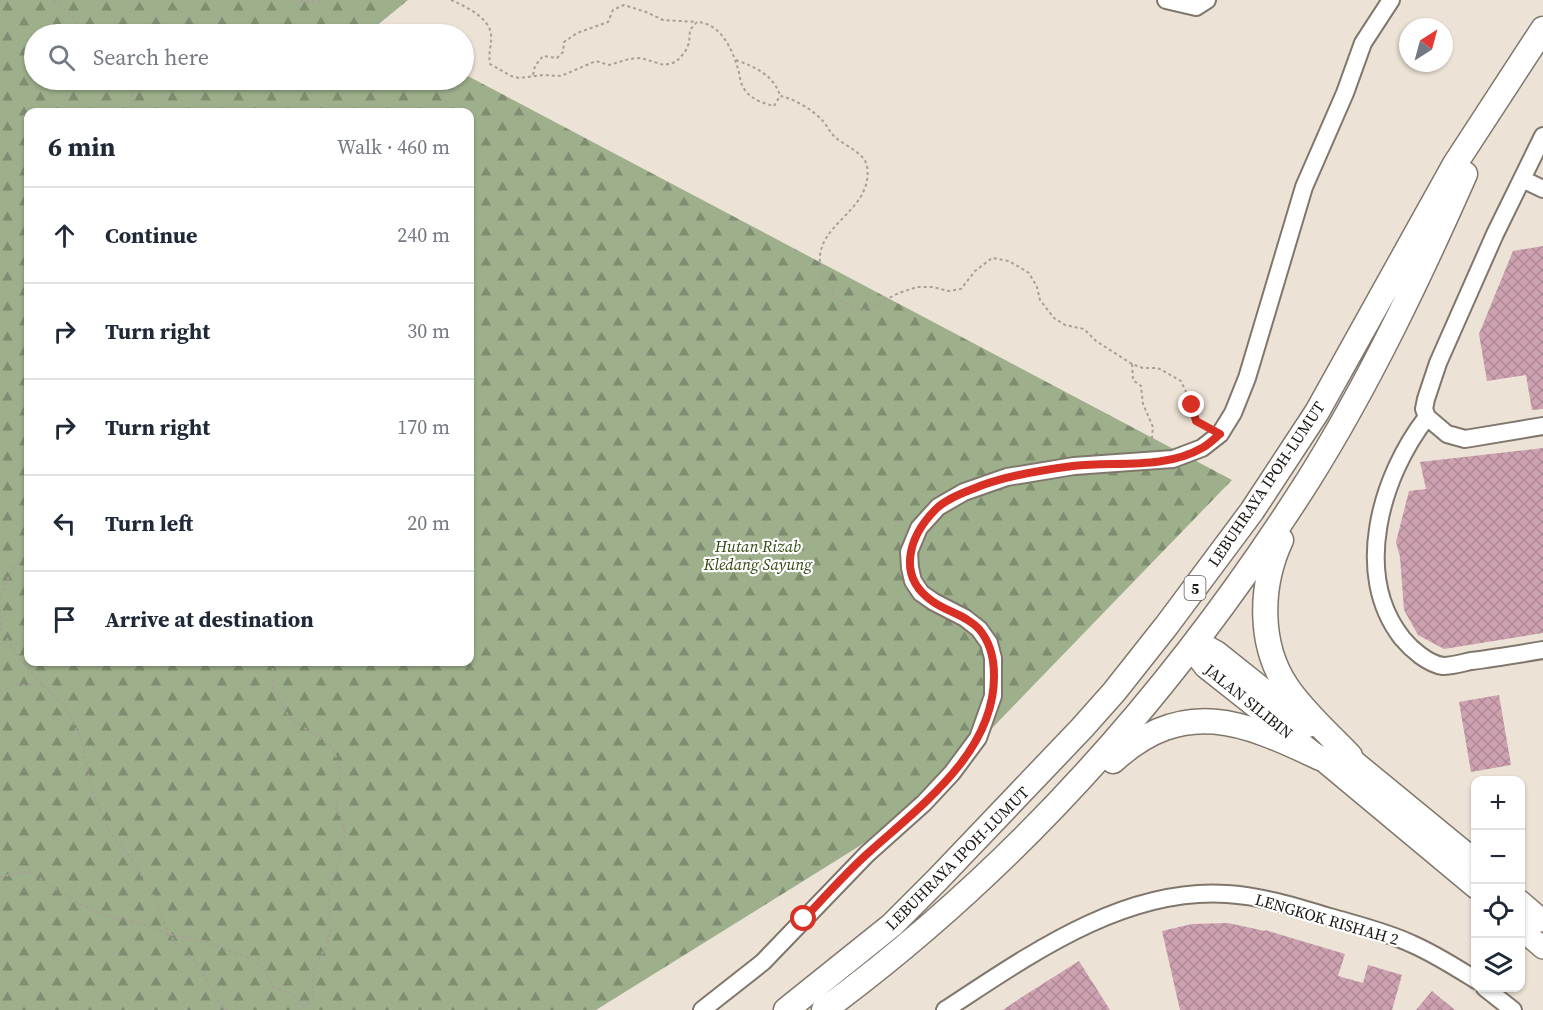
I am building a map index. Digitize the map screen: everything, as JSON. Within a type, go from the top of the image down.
[{"type":"highway","name":"LEBUHRAYA IPOH-LUMUT","points":[[786,1010],[892,925],[988,828],[1114,692],[1192,592],[1245,520],[1317,412],[1455,164],[1543,29]]},
{"type":"highway","name":"LEBUHRAYA IPOH-LUMUT","points":[[824,1010],[952,907],[1041,823],[1141,711],[1193,646],[1310,478],[1353,402],[1406,300],[1505,88]]},
{"type":"highway","points":[[892,925],[942,885],[1017,816],[1092,737],[1167,651],[1175,647],[1193,646],[1190,624],[1197,607],[1260,518],[1287,475],[1317,412]]},
{"type":"highway","points":[[1310,478],[1271,563],[1266,592],[1266,626],[1270,647],[1285,684],[1296,699],[1350,756]]},
{"type":"highway","points":[[1041,823],[1135,742],[1185,723],[1229,723],[1250,728],[1269,734],[1320,758]]},
{"type":"main road","name":"JALAN SILIBIN","points":[[1471,857],[1350,756],[1216,652],[1208,647],[1193,646],[1195,654],[1205,667],[1320,758],[1471,884]]},
{"type":"main road","points":[[1525,905],[1543,921]]},
{"type":"main road","points":[[1525,932],[1543,948]]},
{"type":"street","points":[[1166,0],[1196,2]]},
{"type":"street","points":[[702,1010],[763,962],[867,854],[924,803],[952,773],[978,738],[993,696],[993,658],[988,643],[979,629],[965,618],[934,603],[921,593],[914,581],[909,552],[919,528],[938,507],[964,492],[1006,477],[1074,466],[1173,459],[1202,448],[1220,434],[1233,413],[1247,378],[1304,187],[1345,93],[1363,44],[1391,0]]},
{"type":"street","points":[[1543,136],[1438,363],[1424,409],[1427,417],[1447,434],[1466,439],[1543,426]]},
{"type":"street","points":[[1522,179],[1543,189]]},
{"type":"street","points":[[1427,417],[1412,436],[1399,460],[1380,518],[1375,555],[1378,580],[1384,604],[1395,628],[1419,654],[1444,666],[1543,650]]},
{"type":"street","name":"LENGKOK RISHAH 2","points":[[945,1010],[1048,946],[1097,921],[1145,904],[1200,894],[1227,894],[1256,898],[1371,929],[1411,943],[1444,960],[1471,978]]},
{"type":"street","points":[[1491,992],[1513,1010]]},
{"type":"path","points":[[54,0],[80,24]]},
{"type":"path","points":[[294,0],[310,2],[325,0]]},
{"type":"path","points":[[451,0],[467,7],[490,28],[488,51],[490,64],[519,78],[561,76],[596,62],[609,65],[629,58],[641,58],[664,65],[676,62],[689,43],[690,30],[697,22]]},
{"type":"path","points":[[533,76],[535,66],[543,56],[557,58],[563,52],[564,42],[577,33],[608,22],[613,10],[624,5],[663,20],[707,23],[718,30],[735,60],[743,89],[758,102],[774,106],[780,96],[777,84],[751,65],[735,60]]},
{"type":"path","points":[[130,90],[134,104],[132,108]]},
{"type":"path","points":[[780,96],[791,98],[822,120],[829,131],[860,154],[867,164],[867,185],[861,198],[834,227],[820,248],[819,269],[828,286],[844,304],[865,310],[917,287],[933,287],[948,291],[961,288],[975,271],[992,258],[1009,261],[1029,273],[1037,286],[1040,300],[1054,318],[1065,325],[1084,329],[1104,346],[1132,364],[1143,368],[1158,368],[1181,381],[1192,405],[1196,421],[1220,434]]},
{"type":"path","points":[[1132,364],[1132,380],[1141,386],[1143,404],[1153,427],[1149,462]]},
{"type":"path","points":[[0,596],[12,569],[24,555]]},
{"type":"path","points":[[0,604],[1,629],[24,664]]},
{"type":"path","points":[[26,666],[66,706],[83,745],[91,787],[108,830],[134,862],[154,897],[168,934],[195,960],[221,1005],[227,1010]]},
{"type":"path","points":[[273,666],[274,692],[290,718],[332,747],[339,764],[340,791],[336,807],[345,831],[342,851],[328,894],[331,927],[327,945],[315,965],[312,981],[314,996],[300,1010]]},
{"type":"path","points":[[0,692],[12,685],[43,685]]},
{"type":"path","points":[[0,878],[30,872],[76,902],[105,915],[142,924],[168,934],[204,941],[245,956],[264,967],[273,987],[292,994],[303,1005]]},
{"type":"green space","name":"Hutan Rizab Kledang Sayung","points":[[0,0],[408,0],[379,24],[24,24],[24,90],[474,90],[474,79],[1232,480],[906,817],[596,1010],[0,1010]]},
{"type":"building","points":[[1543,246],[1543,409],[1532,410],[1526,375],[1487,381],[1479,334],[1513,251]]},
{"type":"building","points":[[1543,448],[1543,633],[1444,649],[1418,635],[1404,610],[1400,557],[1396,542],[1409,491],[1426,489],[1420,462]]},
{"type":"building","points":[[1499,695],[1511,765],[1471,772],[1459,702]]},
{"type":"building","points":[[1228,923],[1265,930],[1345,954],[1338,976],[1363,983],[1368,965],[1402,975],[1392,1010],[1180,1010],[1162,931],[1192,924]]},
{"type":"building","points":[[1079,961],[1110,1010],[1003,1010],[1022,997]]},
{"type":"building","points":[[1432,991],[1455,1010],[1416,1010]]},
{"type":"route","points":[[804,919],[867,854],[924,803],[952,773],[978,738],[993,696],[993,658],[988,643],[979,629],[965,618],[934,603],[921,593],[914,581],[909,552],[919,528],[938,507],[964,492],[1006,477],[1074,466],[1173,459],[1202,448],[1220,434],[1196,421],[1192,405]]}]
